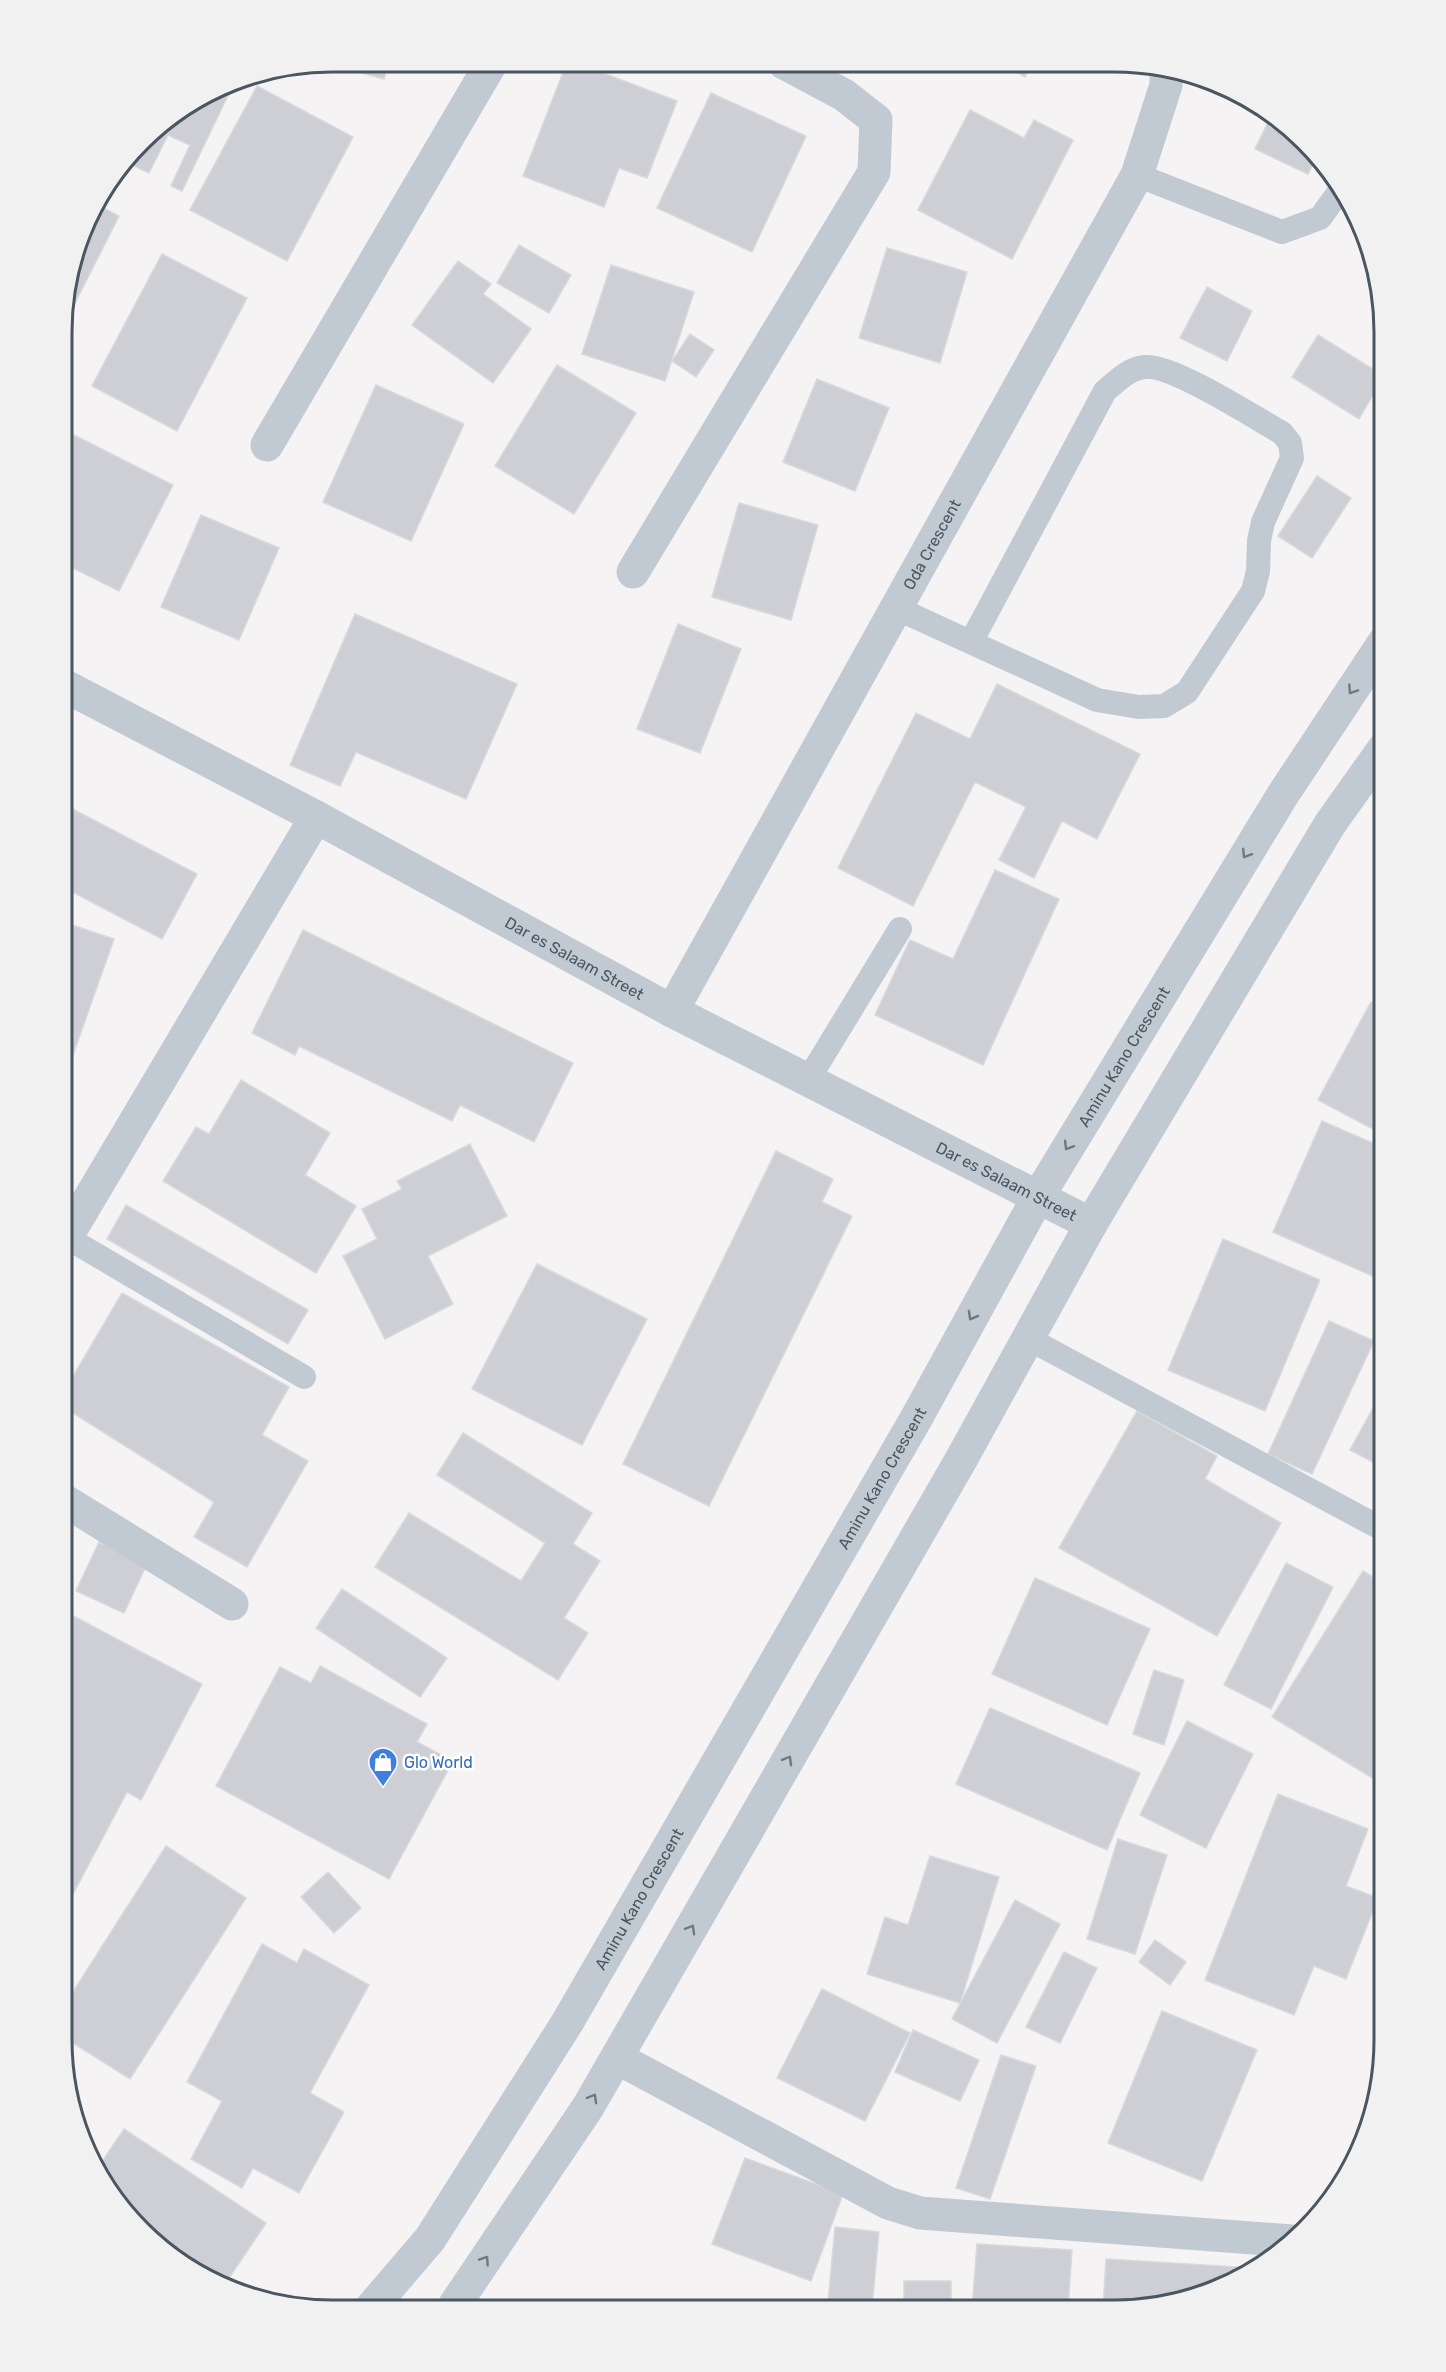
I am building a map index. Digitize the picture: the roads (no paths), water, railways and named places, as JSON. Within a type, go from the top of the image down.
[{"type":"street","points":[[267,445],[486,72]]},
{"type":"street","points":[[633,572],[874,172],[876,120],[844,95],[801,72]]},
{"type":"street","name":"Oda Crescent","points":[[672,1011],[1137,175],[1166,85],[1166,77]]},
{"type":"street","name":"Aminu Kano Crescent","points":[[378,2300],[429,2239],[567,2023],[917,1418],[1038,1197],[1282,796],[1374,657]]},
{"type":"street","name":"Dar es Salaam Street","points":[[72,690],[316,817],[672,1011],[1091,1224]]},
{"type":"street","points":[[458,2300],[588,2107],[1029,1339],[1091,1224],[1330,824],[1374,762]]},
{"type":"street","points":[[72,1227],[316,817]]},
{"type":"street","points":[[72,1505],[232,1604]]},
{"type":"street","points":[[616,2058],[888,2203],[920,2213],[1279,2240]]},
{"type":"lane","points":[[1137,175],[1282,232],[1320,218],[1336,197]]},
{"type":"lane","points":[[896,608],[1096,700],[1139,707],[1164,706],[1187,692],[1253,591],[1258,571],[1259,541],[1263,522],[1292,458],[1290,443],[1282,433],[1174,373],[1145,367],[1123,375],[1105,391],[970,642]]},
{"type":"lane","points":[[808,1080],[900,929]]},
{"type":"lane","points":[[72,1245],[304,1377]]},
{"type":"lane","points":[[1029,1339],[1374,1525]]},
{"type":"place","name":"Glo World","points":[[383,1788]]}]
